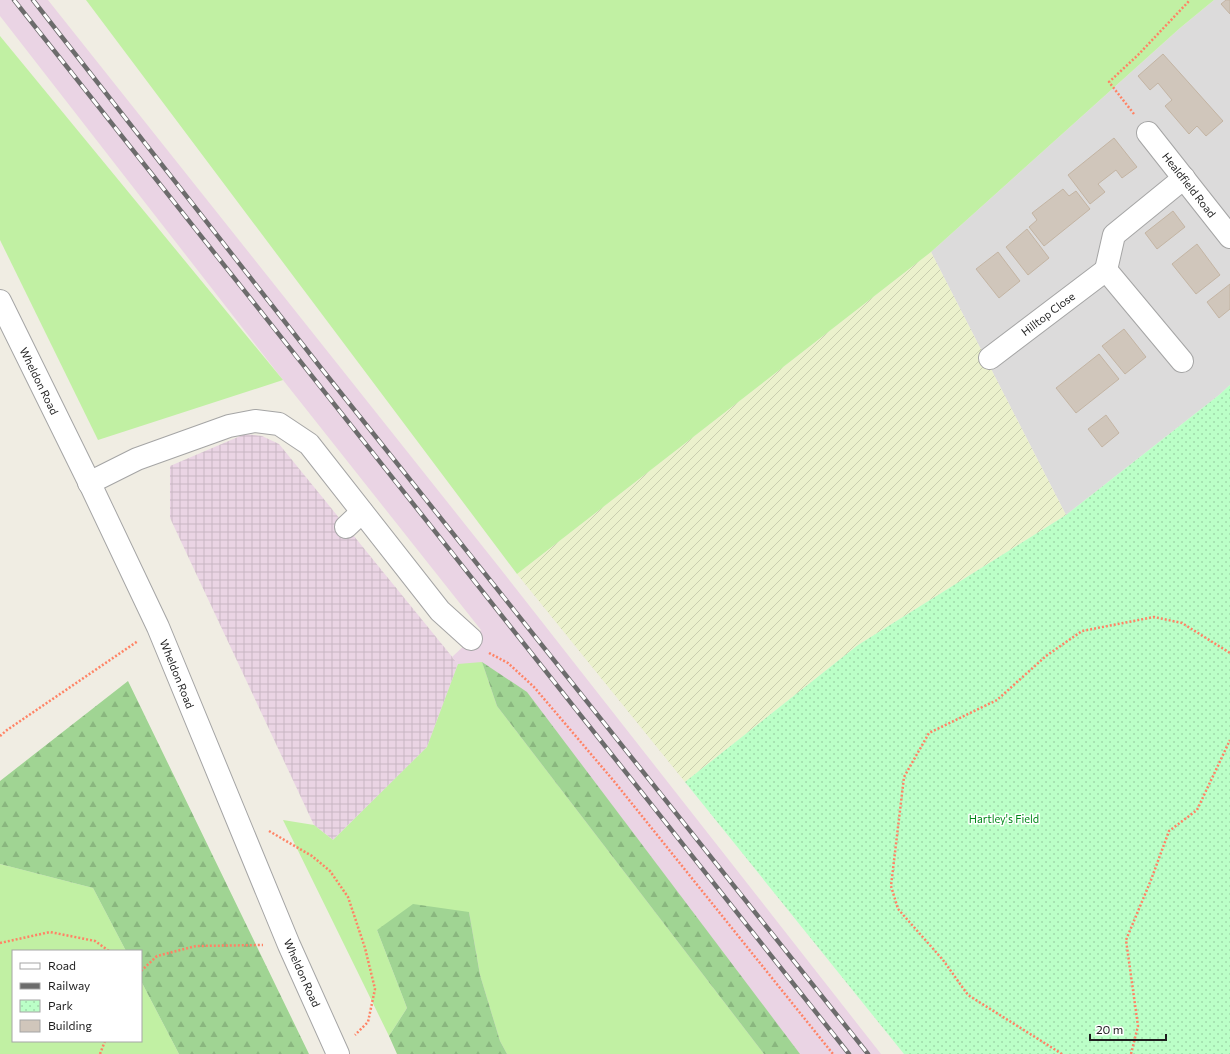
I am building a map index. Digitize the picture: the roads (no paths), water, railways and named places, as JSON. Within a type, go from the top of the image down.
[{"type":"street","name":"Healdfield Road","points":[[1148,133],[1230,237]]},
{"type":"street","points":[[1182,361],[1106,270],[1114,235],[1184,178]]},
{"type":"street","name":"Hilltop Close","points":[[990,358],[1106,270]]},
{"type":"street","name":"Wheldon Road","points":[[0,301],[158,628],[289,945],[338,1053]]},
{"type":"street","points":[[89,483],[137,459],[229,426],[254,421],[279,424],[309,444],[440,611],[471,639]]},
{"type":"street","points":[[346,527],[362,512]]},
{"type":"railway","points":[[14,0],[849,1054]]},
{"type":"railway","points":[[33,0],[321,368],[868,1054]]},
{"type":"park label","name":"Hartley's Field","points":[[1004,819]]}]
